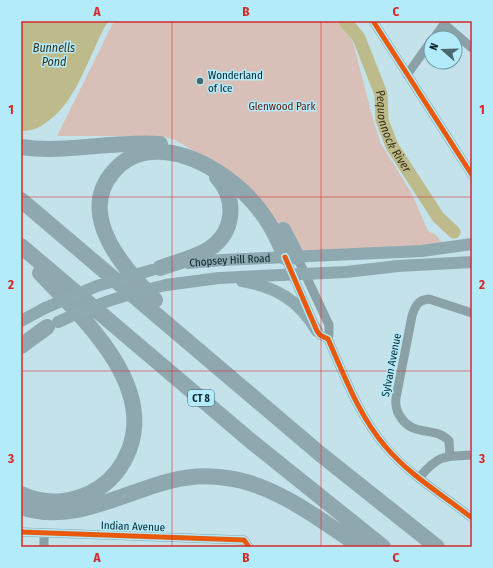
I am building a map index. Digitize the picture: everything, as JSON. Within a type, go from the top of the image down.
[{"type":"highway","points":[[21,147],[49,149],[122,143],[151,143],[177,146],[200,154],[214,160],[236,173],[256,191],[274,214],[291,257]]},
{"type":"highway","points":[[234,382],[132,276],[112,247],[106,235],[101,218],[100,199],[103,187],[114,170],[126,160],[138,154],[159,152],[179,155],[197,161],[230,181],[249,198],[266,219],[276,237],[291,257]]},
{"type":"highway","points":[[156,269],[196,255],[210,248],[222,237],[229,223],[230,203],[224,186],[212,172],[197,161]]},
{"type":"highway","points":[[21,200],[234,382],[362,488],[437,547]]},
{"type":"highway","name":"CT 8","points":[[21,246],[252,442],[383,547]]},
{"type":"highway","points":[[21,253],[79,314],[110,353],[117,364],[129,392],[134,422],[132,441],[125,458],[111,478],[96,490],[79,498],[61,501],[42,501],[21,494]]},
{"type":"highway","points":[[21,346],[53,324]]},
{"type":"highway","points":[[21,507],[41,512],[70,512],[175,479],[202,476],[226,477],[249,482],[278,494],[361,547]]},
{"type":"main road","name":"Chopsey Hill Road","points":[[21,321],[45,308],[97,286],[156,269],[209,261],[422,251],[472,244]]},
{"type":"main road","name":"Chopsey Hill Road","points":[[21,339],[78,312],[113,299],[166,285],[219,278],[346,272],[398,266],[472,262]]},
{"type":"main road","points":[[219,278],[258,284],[280,293],[299,307],[317,331]]},
{"type":"street","points":[[373,21],[472,175]]},
{"type":"street","points":[[445,22],[472,48]]},
{"type":"street","points":[[407,75],[423,52]]},
{"type":"street","points":[[291,257],[305,274],[329,325],[330,335],[328,339]]},
{"type":"street","points":[[291,257],[291,274],[317,331],[320,335],[328,339],[357,401],[384,446],[419,478],[472,518]]},
{"type":"street","name":"Sylvan Avenue","points":[[450,456],[449,441],[445,436],[416,430],[403,421],[396,410],[396,398],[412,316],[417,303],[429,299],[472,313]]},
{"type":"street","points":[[419,478],[434,462],[442,457],[472,455]]},
{"type":"street","name":"Indian Avenue","points":[[21,532],[247,543]]},
{"type":"street","points":[[44,533],[44,547]]},
{"type":"green space","name":"Glenwood Park","points":[[114,21],[339,21],[353,42],[381,144],[411,192],[428,231],[436,235],[443,244],[327,256],[290,257],[222,167],[175,140],[165,137],[57,136]]},
{"type":"water","name":"Bunnells Pond","points":[[21,21],[109,21],[69,99],[53,117],[41,126],[27,131],[21,131]]},
{"type":"waterway","name":"Pequonnock River","points":[[345,21],[359,38],[381,94],[382,120],[392,146],[438,217],[454,232]]},
{"type":"cycle path","points":[[373,21],[472,175]]},
{"type":"cycle path","points":[[285,257],[317,331],[320,335],[328,339],[346,381],[367,422],[394,456],[427,484],[472,518]]},
{"type":"cycle path","points":[[21,532],[244,540],[249,547]]},
{"type":"place","name":"Wonderland of Ice","points":[[200,81]]}]
